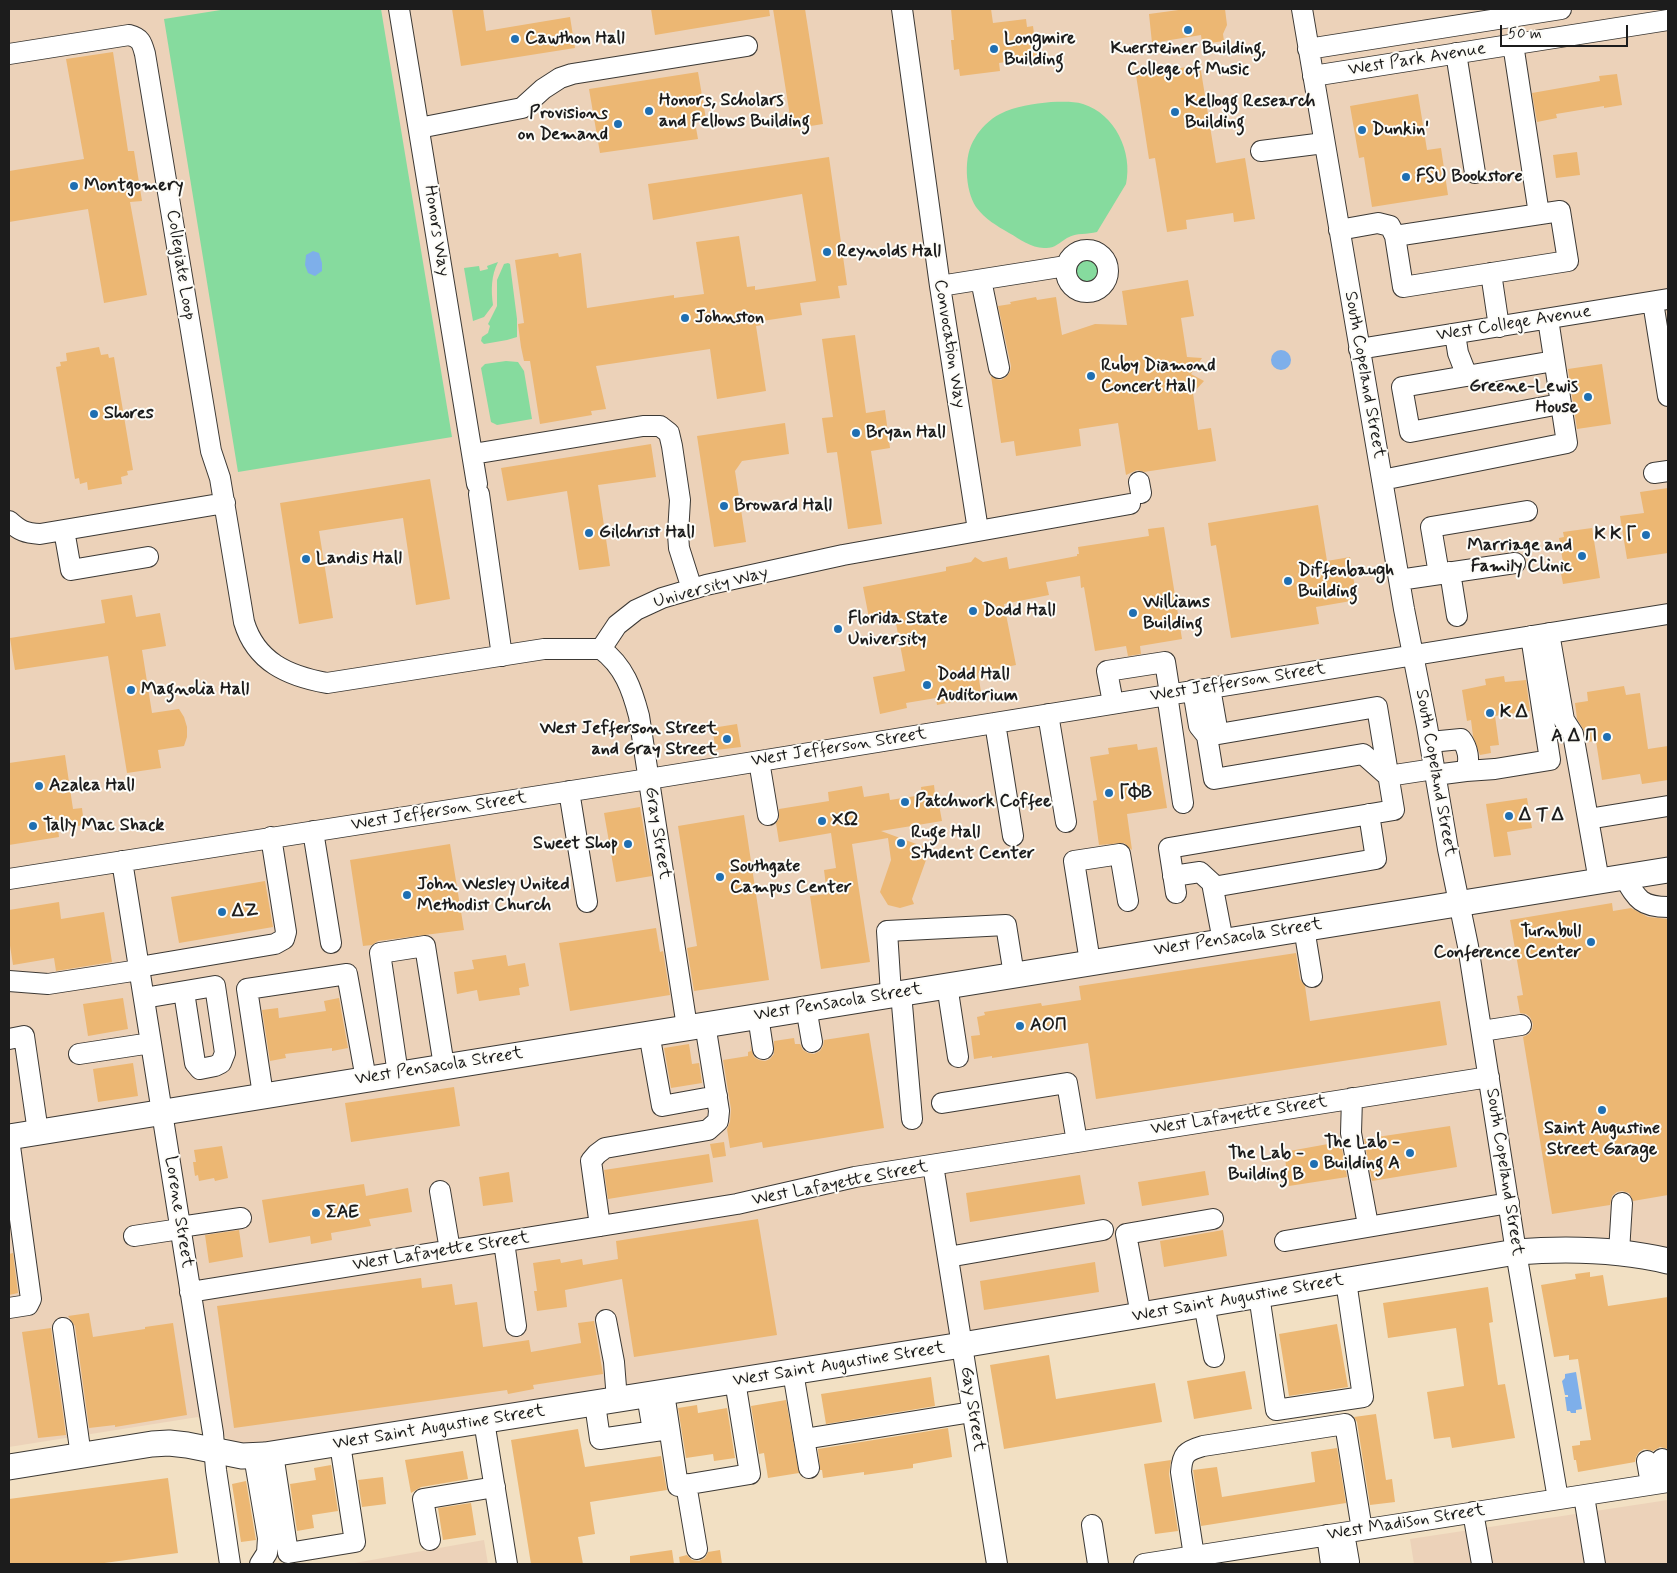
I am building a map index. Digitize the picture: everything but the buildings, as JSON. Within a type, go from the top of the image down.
[{"type":"main road","name":"West Pensacola Street","points":[[9,1138],[263,1095],[1668,870]]},
{"type":"main road","name":"West Saint Augustine Street","points":[[9,1467],[160,1444],[187,1445],[242,1456],[264,1455],[962,1345],[1516,1252],[1593,1250],[1619,1252],[1668,1261]]},
{"type":"street","name":"Honors Way","points":[[399,9],[473,454],[502,656]]},
{"type":"street","name":"Convocation Way","points":[[902,9],[940,286],[978,530]]},
{"type":"street","name":"South Copeland Street","points":[[1302,9],[1399,580],[1460,903],[1482,1031],[1516,1252],[1558,1499]]},
{"type":"street","name":"West Park Avenue","points":[[1308,48],[1561,9]]},
{"type":"street","name":"West Park Avenue","points":[[1313,76],[1668,20]]},
{"type":"street","points":[[1408,33],[1412,60]]},
{"type":"street","name":"Collegiate Loop","points":[[9,54],[116,36],[129,35],[138,38],[142,43],[211,451],[220,478],[244,622],[253,642],[277,667],[305,679],[327,683],[502,656]]},
{"type":"street","points":[[1513,44],[1539,214]]},
{"type":"street","points":[[419,128],[522,108],[560,78],[572,74],[747,46]]},
{"type":"street","points":[[1456,53],[1474,173]]},
{"type":"street","points":[[1261,151],[1324,143]]},
{"type":"street","points":[[1339,230],[1378,223],[1390,226],[1395,236],[1403,287],[1568,261],[1560,211],[1395,236]]},
{"type":"street","points":[[940,286],[1066,266]]},
{"type":"street","points":[[1491,273],[1499,326]]},
{"type":"street","points":[[981,280],[998,368]]},
{"type":"street","points":[[1661,301],[1668,396]]},
{"type":"street","name":"West College Avenue","points":[[1359,349],[1661,301]]},
{"type":"street","points":[[1382,480],[1566,443],[1548,319]]},
{"type":"street","points":[[1454,334],[1458,353],[1467,376]]},
{"type":"street","points":[[1554,361],[1402,388],[1410,432],[1560,404]]},
{"type":"street","points":[[473,454],[643,426],[660,426],[669,433],[672,446],[680,500],[679,548],[692,589]]},
{"type":"street","name":"University Way","points":[[601,649],[617,625],[636,610],[662,598],[692,589],[843,555],[978,530],[1022,524],[1137,493]]},
{"type":"street","points":[[9,521],[18,529],[28,534],[40,534],[225,504]]},
{"type":"street","points":[[1457,616],[1431,527],[1527,511]]},
{"type":"street","points":[[64,530],[71,570],[148,557]]},
{"type":"street","points":[[1399,580],[1515,563]]},
{"type":"street","name":"West Jefferson Street","points":[[9,879],[648,779],[1668,614]]},
{"type":"street","points":[[1213,735],[1214,778],[1363,754],[1388,776],[1496,769],[1550,760],[1540,634]]},
{"type":"street","points":[[1540,634],[1564,720],[1573,734],[1599,881]]},
{"type":"street","points":[[502,656],[544,649],[601,649]]},
{"type":"street","name":"Gray Street","points":[[600,1226],[591,1161],[597,1154],[605,1148],[708,1130],[718,1121],[719,1111],[717,1096],[696,1026],[648,779],[639,716],[630,686],[617,663],[601,649]]},
{"type":"street","points":[[1113,703],[1108,671],[1165,662],[1183,803]]},
{"type":"street","points":[[1202,689],[1199,726],[1213,735],[1377,707],[1394,810],[1168,848],[1174,885],[1200,872],[1212,883],[1223,941]]},
{"type":"street","points":[[1048,714],[1066,822]]},
{"type":"street","points":[[995,722],[1014,836]]},
{"type":"street","points":[[1430,742],[1461,739],[1466,746],[1469,763],[1466,771]]},
{"type":"street","points":[[760,761],[768,815]]},
{"type":"street","points":[[569,791],[587,902]]},
{"type":"street","points":[[1588,819],[1668,806]]},
{"type":"street","points":[[1213,887],[1376,859],[1369,814]]},
{"type":"street","points":[[313,831],[331,942]]},
{"type":"street","points":[[9,981],[48,984],[275,944],[284,939],[286,932],[271,838]]},
{"type":"street","points":[[1090,962],[1074,861],[1120,854],[1128,901]]},
{"type":"street","name":"Lorene Street","points":[[122,861],[190,1292],[230,1564]]},
{"type":"street","points":[[1624,877],[1634,894],[1641,901],[1653,907],[1668,907]]},
{"type":"street","points":[[912,1119],[887,931],[1006,925],[1014,975]]},
{"type":"street","points":[[1304,928],[1312,977]]},
{"type":"street","points":[[398,1074],[380,953],[425,946],[444,1066]]},
{"type":"street","points":[[263,1095],[247,989],[347,974],[366,1079]]},
{"type":"street","points":[[947,986],[958,1057]]},
{"type":"street","points":[[144,998],[184,992]]},
{"type":"street","points":[[811,1007],[808,1019],[812,1042]]},
{"type":"street","points":[[758,1016],[763,1050]]},
{"type":"street","points":[[1482,1031],[1522,1025]]},
{"type":"street","points":[[649,1033],[662,1106],[717,1096]]},
{"type":"street","points":[[9,1039],[24,1036],[38,1132]]},
{"type":"street","points":[[80,1054],[151,1043]]},
{"type":"street","name":"West Lafayette Street","points":[[190,1292],[737,1204],[855,1178],[933,1165],[1489,1077]]},
{"type":"street","points":[[942,1103],[1067,1083],[1077,1142]]},
{"type":"street","points":[[1352,1098],[1352,1132],[1368,1226]]},
{"type":"street","points":[[9,1138],[31,1299],[28,1305],[9,1308]]},
{"type":"street","name":"Gay Street","points":[[933,1165],[997,1564]]},
{"type":"street","points":[[440,1191],[450,1250]]},
{"type":"street","points":[[1285,1241],[1509,1203]]},
{"type":"street","points":[[1619,1252],[1622,1203]]},
{"type":"street","points":[[134,1236],[241,1218]]},
{"type":"street","points":[[1141,1315],[1126,1234],[1213,1218]]},
{"type":"street","points":[[948,1257],[1103,1230]]},
{"type":"street","points":[[504,1242],[516,1326]]},
{"type":"street","points":[[1260,1295],[1276,1410],[1363,1397],[1346,1280]]},
{"type":"street","points":[[1204,1304],[1214,1358]]},
{"type":"street","points":[[606,1320],[614,1362],[600,1439],[661,1430]]},
{"type":"street","points":[[63,1328],[81,1456]]},
{"type":"street","points":[[793,1372],[809,1468]]},
{"type":"street","points":[[655,1394],[661,1430],[678,1486],[750,1474],[735,1381]]},
{"type":"street","points":[[804,1439],[972,1412]]},
{"type":"street","points":[[484,1421],[507,1564]]},
{"type":"street","points":[[1194,1556],[1181,1472],[1182,1459],[1190,1450],[1212,1444],[1344,1424],[1344,1533],[1340,1563]]},
{"type":"street","points":[[264,1455],[288,1552],[355,1542],[340,1444]]},
{"type":"street","points":[[260,1564],[267,1553],[268,1538],[264,1455]]},
{"type":"street","points":[[1655,1460],[1662,1483]]},
{"type":"street","name":"West Madison Street","points":[[1144,1564],[1662,1483]]},
{"type":"street","points":[[686,1484],[697,1549]]},
{"type":"street","points":[[430,1540],[423,1499],[495,1487]]},
{"type":"street","points":[[1584,1496],[1595,1564]]},
{"type":"street","points":[[1473,1512],[1482,1564]]},
{"type":"street","points":[[1092,1525],[1098,1564]]},
{"type":"shaded area","name":"Florida State University","points":[[9,9],[1668,9],[1668,1261],[1593,1250],[265,1455],[232,1442],[198,1417],[9,1447]]},
{"type":"shaded area","points":[[1668,1500],[1668,1564],[1414,1564],[1410,1539]]},
{"type":"shaded area","points":[[484,1540],[488,1564],[349,1564]]},
{"type":"green space","points":[[227,9],[381,9],[452,437],[238,472],[164,19]]},
{"type":"green space","points":[[1051,102],[1083,104],[1104,116],[1113,125],[1124,147],[1127,159],[1127,172],[1126,184],[1097,232],[1074,235],[1054,247],[1044,248],[1030,245],[996,225],[987,219],[976,207],[972,200],[968,182],[967,163],[971,145],[975,138],[982,128],[993,119],[1006,111],[1018,107]]},
{"type":"green space","points":[[1088,260],[1097,263],[1100,272],[1097,281],[1088,284],[1079,281],[1076,272],[1079,263]]},
{"type":"green space","points":[[498,262],[492,283],[493,305],[484,317],[473,321],[464,268],[479,266],[480,271],[488,269],[487,266]]},
{"type":"green space","points":[[504,264],[510,264],[517,319],[517,337],[484,344],[481,341],[482,337],[488,333],[490,326],[488,324],[497,306],[497,280]]},
{"type":"green space","points":[[506,361],[518,362],[524,371],[532,419],[497,425],[491,422],[481,368],[485,364]]},
{"type":"water","points":[[313,251],[319,253],[322,263],[322,271],[315,276],[308,273],[305,265],[306,255]]},
{"type":"water","points":[[1277,350],[1285,350],[1291,356],[1291,364],[1285,370],[1277,370],[1271,364],[1271,356]]},
{"type":"water","points":[[1576,1372],[1582,1409],[1576,1410],[1576,1413],[1571,1413],[1567,1411],[1565,1397],[1568,1397],[1568,1395],[1565,1395],[1562,1381],[1565,1378],[1565,1374]]},
{"type":"place","name":"Kuersteiner Building, College of Music","points":[[1188,30]]},
{"type":"place","name":"Cawthon Hall","points":[[515,39]]},
{"type":"place","name":"Longmire Building","points":[[994,49]]},
{"type":"place","name":"Honors, Scholars and Fellows Building","points":[[649,111]]},
{"type":"place","name":"Kellogg Research Building","points":[[1175,112]]},
{"type":"place","name":"Provisions on Demand","points":[[618,124]]},
{"type":"place","name":"Dunkin'","points":[[1362,130]]},
{"type":"place","name":"FSU Bookstore","points":[[1406,177]]},
{"type":"place","name":"Montgomery","points":[[74,186]]},
{"type":"place","name":"Reynolds Hall","points":[[827,252]]},
{"type":"place","name":"Johnston","points":[[685,318]]},
{"type":"place","name":"Ruby Diamond Concert Hall","points":[[1091,376]]},
{"type":"place","name":"Greene-Lewis House","points":[[1588,397]]},
{"type":"place","name":"Shores","points":[[94,414]]},
{"type":"place","name":"Bryan Hall","points":[[856,433]]},
{"type":"place","name":"Broward Hall","points":[[724,506]]},
{"type":"place","name":"Gilchrist Hall","points":[[589,533]]},
{"type":"place","name":"Κ Κ Γ","points":[[1646,535]]},
{"type":"place","name":"Marriage and Family Clinic","points":[[1582,556]]},
{"type":"place","name":"Landis Hall","points":[[306,559]]},
{"type":"place","name":"Diffenbaugh Building","points":[[1288,581]]},
{"type":"place","name":"Dodd Hall","points":[[973,611]]},
{"type":"place","name":"Williams Building","points":[[1133,613]]},
{"type":"place","name":"Florida State University","points":[[838,629]]},
{"type":"place","name":"Dodd Hall Auditorium","points":[[927,685]]},
{"type":"place","name":"Magnolia Hall","points":[[131,690]]},
{"type":"place","name":"Κ Δ","points":[[1490,713]]},
{"type":"place","name":"Α Δ Π","points":[[1607,737]]},
{"type":"place","name":"West Jefferson Street and Gray Street","points":[[727,739]]},
{"type":"place","name":"Azalea Hall","points":[[39,786]]},
{"type":"place","name":"ΓΦΒ","points":[[1109,793]]},
{"type":"place","name":"Patchwork Coffee","points":[[905,802]]},
{"type":"place","name":"Δ Τ Δ","points":[[1509,816]]},
{"type":"place","name":"ΧΩ","points":[[822,821]]},
{"type":"place","name":"Tally Mac Shack","points":[[33,826]]},
{"type":"place","name":"Ruge Hall Student Center","points":[[901,843]]},
{"type":"place","name":"Sweet Shop","points":[[628,844]]},
{"type":"place","name":"Southgate Campus Center","points":[[720,877]]},
{"type":"place","name":"John Wesley United Methodist Church","points":[[407,895]]},
{"type":"place","name":"ΔΖ","points":[[222,912]]},
{"type":"place","name":"Turnbull Conference Center","points":[[1591,942]]},
{"type":"place","name":"ΑΟΠ","points":[[1020,1026]]},
{"type":"place","name":"Saint Augustine Street Garage","points":[[1602,1110]]},
{"type":"place","name":"The Lab - Building A","points":[[1410,1153]]},
{"type":"place","name":"The Lab - Building B","points":[[1314,1164]]},
{"type":"place","name":"ΣΑΕ","points":[[316,1213]]}]
